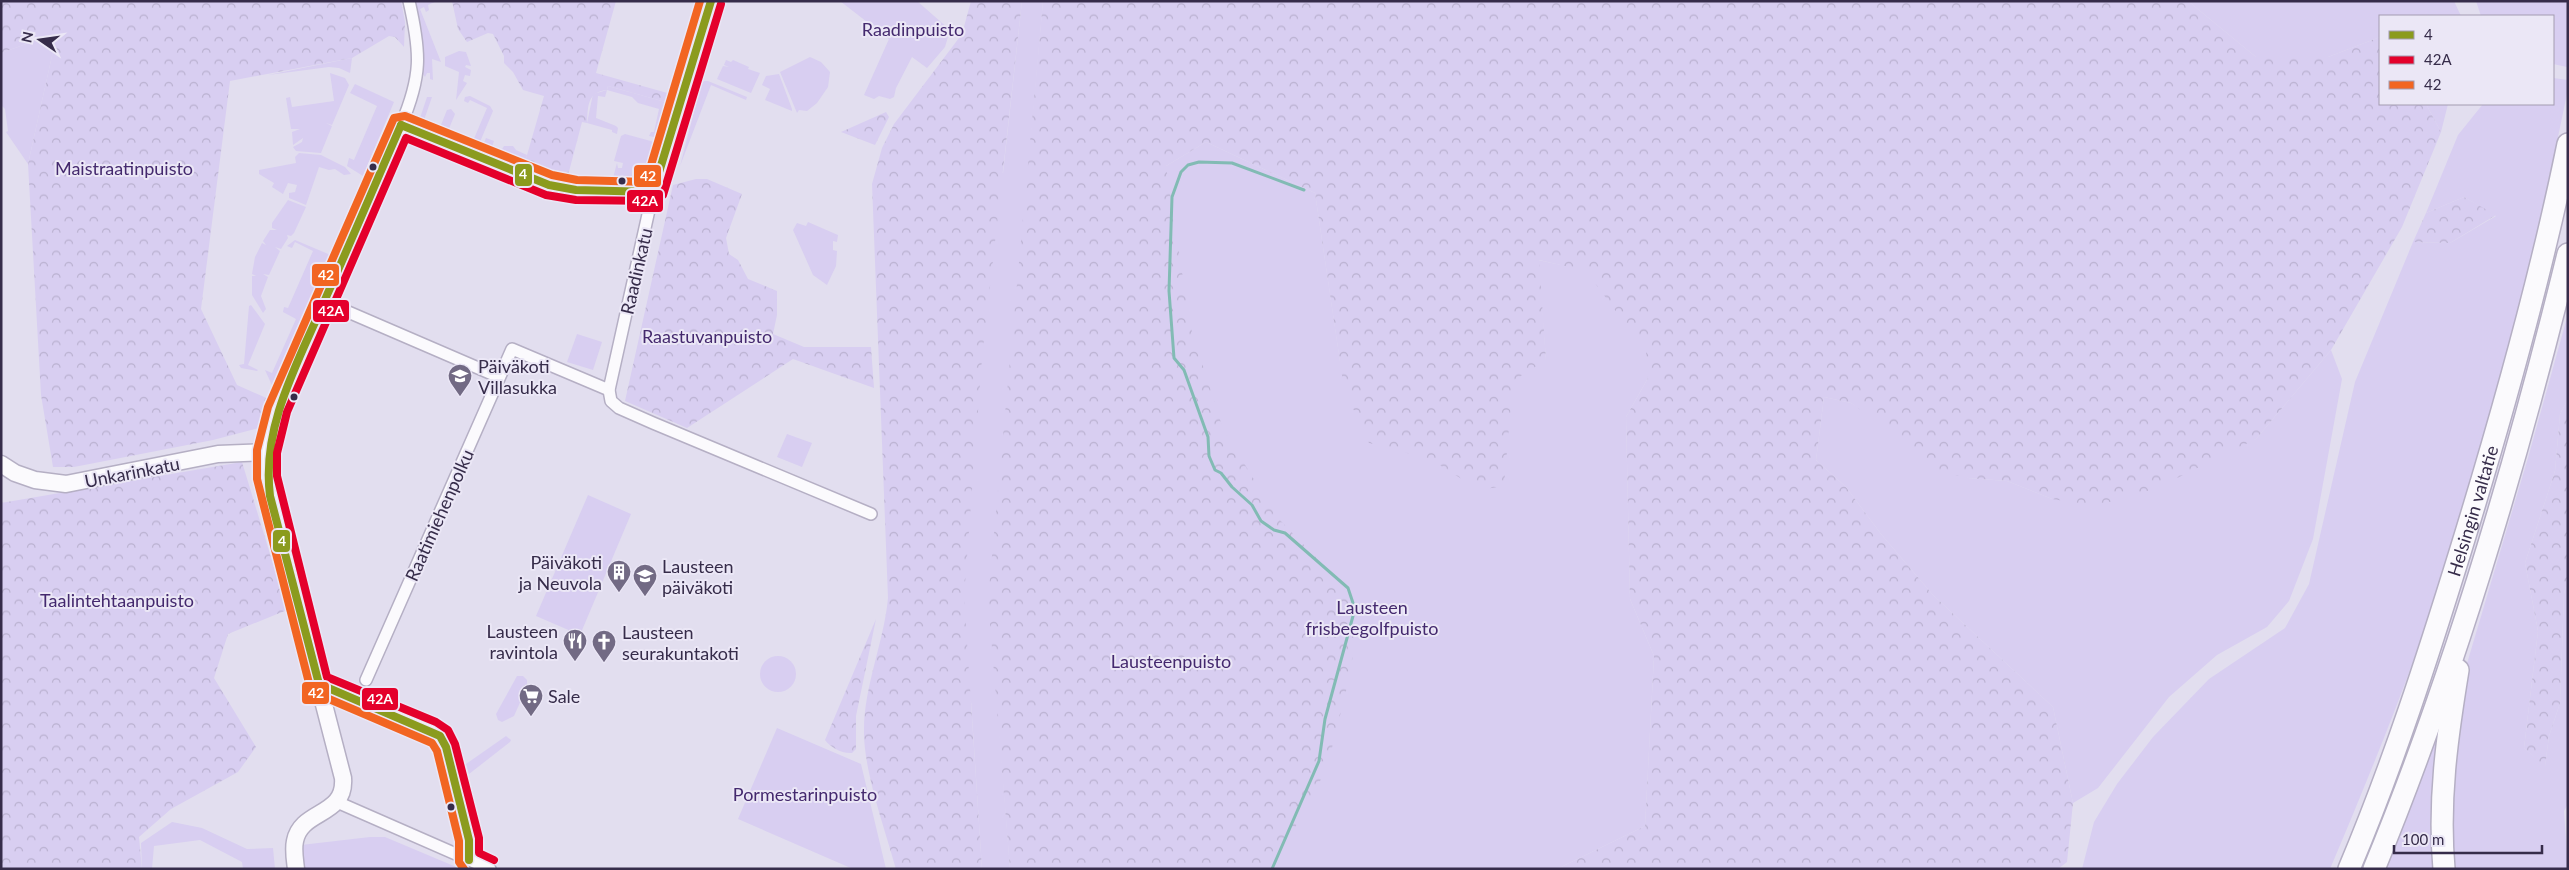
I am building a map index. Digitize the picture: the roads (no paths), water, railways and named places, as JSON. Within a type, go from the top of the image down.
[{"type":"highway","name":"Helsingin valtatie","points":[[2351,864],[2414,694],[2487,466],[2516,360],[2568,144]]},
{"type":"highway","name":"Helsingin valtatie","points":[[2374,869],[2432,714],[2470,605],[2537,376],[2568,254]]},
{"type":"highway","points":[[2444,869],[2441,814],[2443,769],[2470,605]]},
{"type":"street","points":[[296,869],[295,841],[301,828],[307,821],[337,802],[342,789],[343,778],[270,496],[266,465],[267,452],[278,409],[401,126],[416,84],[419,61],[417,37],[409,1]]},
{"type":"street","name":"Raadinkatu","points":[[609,394],[653,192],[711,1]]},
{"type":"street","points":[[401,126],[549,185],[576,190],[653,192]]},
{"type":"street","points":[[325,302],[499,377]]},
{"type":"street","name":"Raatimiehenpolku","points":[[366,680],[512,349],[609,394]]},
{"type":"street","points":[[609,394],[614,404],[628,412],[871,514]]},
{"type":"street","name":"Unkarinkatu","points":[[1,464],[29,478],[66,484],[218,454],[267,452]]},
{"type":"street","points":[[319,684],[440,736],[446,748],[469,840],[470,860]]},
{"type":"street","points":[[337,802],[490,869]]},
{"type":"waterway","points":[[1272,869],[1319,761],[1325,719],[1353,616],[1353,603],[1348,588],[1285,533],[1274,530],[1261,521],[1252,505],[1232,487],[1221,473],[1215,470],[1209,456],[1208,437],[1184,370],[1174,358],[1169,291],[1172,197],[1181,172],[1188,165],[1199,162],[1232,163],[1304,190]]},
{"type":"place","name":"Päiväkoti Villasukka","points":[[460,397]]},
{"type":"place","name":"Päiväkoti ja Neuvola","points":[[619,593]]},
{"type":"place","name":"Lausteen päiväkoti","points":[[645,597]]},
{"type":"place","name":"Lausteen ravintola","points":[[575,662]]},
{"type":"place","name":"Lausteen seurakuntakoti","points":[[604,663]]},
{"type":"place","name":"Sale","points":[[531,717]]},
{"type":"park label","name":"Raadinpuisto","points":[[913,29]]},
{"type":"park label","name":"Maistraatinpuisto","points":[[124,168]]},
{"type":"park label","name":"Raastuvanpuisto","points":[[707,336]]},
{"type":"park label","name":"Taalintehtaanpuisto","points":[[117,600]]},
{"type":"park label","name":"Lausteen frisbeegolfpuisto","points":[[1372,617]]},
{"type":"park label","name":"Lausteenpuisto","points":[[1171,661]]},
{"type":"park label","name":"Pormestarinpuisto","points":[[805,794]]}]
